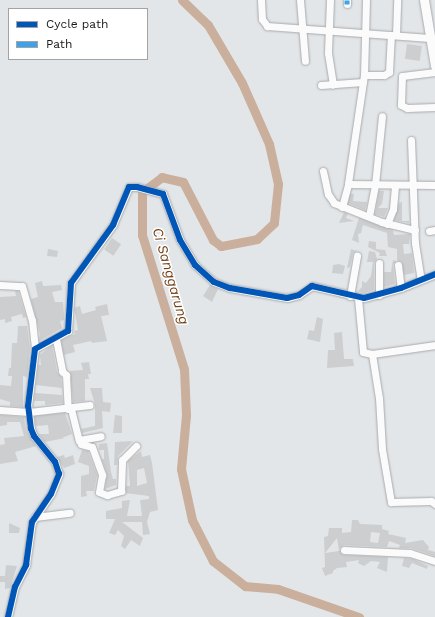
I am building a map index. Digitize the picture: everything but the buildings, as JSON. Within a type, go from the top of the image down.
[{"type":"main road","points":[[424,0],[432,39],[435,66]]},
{"type":"street","points":[[261,0],[262,19],[267,26],[432,39]]},
{"type":"street","points":[[300,0],[305,61]]},
{"type":"street","points":[[330,0],[328,53],[333,85]]},
{"type":"street","points":[[342,207],[348,184],[364,78],[366,0]]},
{"type":"street","points":[[321,85],[333,85],[384,75],[389,72],[397,0]]},
{"type":"street","points":[[435,72],[402,76],[401,95],[403,108],[435,107]]},
{"type":"street","points":[[369,216],[375,185],[382,116]]},
{"type":"street","points":[[411,140],[412,185],[420,280]]},
{"type":"street","points":[[323,171],[330,198],[342,207],[387,224],[415,231]]},
{"type":"street","points":[[348,184],[395,186],[435,185]]},
{"type":"street","points":[[387,224],[393,209],[395,186]]},
{"type":"street","points":[[35,349],[56,339],[69,328],[71,283],[113,225],[127,189],[137,187],[163,194],[180,240],[191,260],[218,284],[280,298],[296,296],[312,286],[358,298],[380,295],[435,274]]},
{"type":"street","points":[[350,296],[357,256]]},
{"type":"street","points":[[379,263],[380,295]]},
{"type":"street","points":[[398,264],[401,288]]},
{"type":"street","points":[[0,285],[22,286],[32,320],[35,349],[29,412],[34,436],[53,458],[59,474],[50,494],[34,517],[31,527],[26,565],[15,587],[8,617]]},
{"type":"street","points":[[358,298],[362,350],[365,354],[435,345]]},
{"type":"street","points":[[56,339],[62,371],[66,375],[70,409],[79,440],[81,444],[92,447],[102,475],[99,492],[107,494],[121,491],[122,460],[136,446]]},
{"type":"street","points":[[372,354],[379,398],[382,449],[391,502],[431,501],[435,504]]},
{"type":"street","points":[[0,410],[29,412],[70,409],[90,405]]},
{"type":"street","points":[[79,440],[102,436]]},
{"type":"street","points":[[34,517],[70,513]]},
{"type":"street","points":[[344,550],[410,553],[435,561]]},
{"type":"waterway","name":"Ci Sanggarung","points":[[182,0],[208,25],[242,83],[269,144],[278,184],[274,223],[257,239],[221,246],[213,240],[183,182],[162,177],[142,192],[142,235],[184,369],[186,415],[181,469],[192,520],[213,561],[245,586],[278,589],[359,617]]},
{"type":"cycle path","points":[[8,617],[15,587],[26,565],[32,522],[51,494],[59,474],[55,462],[34,436],[31,429],[28,406],[35,349],[68,331],[71,283],[113,225],[129,187],[137,187],[163,194],[180,240],[195,265],[214,282],[230,288],[287,298],[299,295],[312,286],[364,298],[401,288],[435,274]]}]
